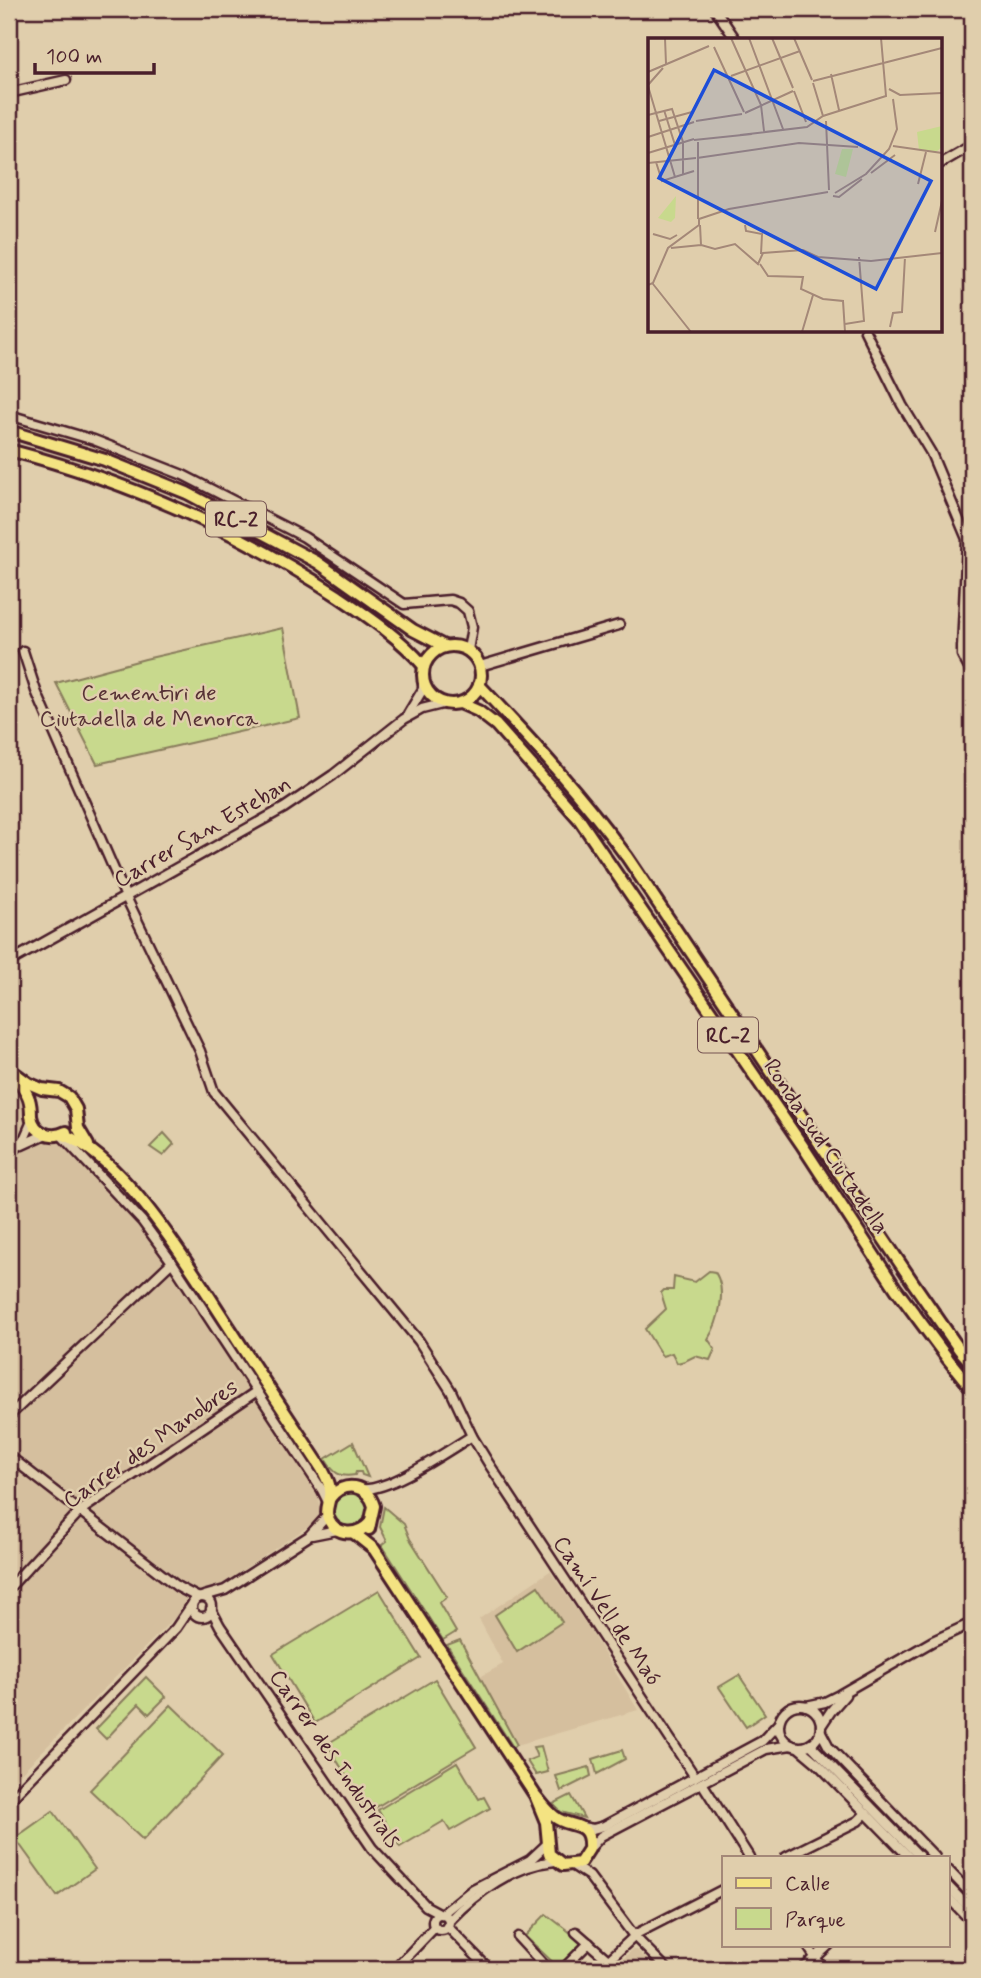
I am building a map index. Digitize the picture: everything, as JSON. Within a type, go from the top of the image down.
[{"type":"main road","name":"RC-2","points":[[9,431],[105,460],[187,493],[317,562],[413,630],[444,646],[453,645],[468,650]]},
{"type":"main road","name":"RC-2","points":[[9,450],[52,461],[150,496],[237,536],[316,582],[372,619],[405,644],[424,666]]},
{"type":"main road","points":[[444,646],[431,654],[424,666],[423,679],[431,695],[446,703]]},
{"type":"main road","points":[[460,703],[475,693],[480,685],[480,666],[468,650]]},
{"type":"main road","name":"Ronda sud Ciutadella","points":[[480,685],[551,761],[620,848],[914,1284],[972,1364]]},
{"type":"main road","name":"RC-2","points":[[446,703],[460,703]]},
{"type":"main road","name":"Ronda sud Ciutadella","points":[[460,703],[478,710],[496,725],[579,819],[802,1145],[896,1289],[972,1389]]},
{"type":"main road","points":[[9,1070],[28,1083],[64,1093],[72,1100],[82,1135],[94,1153]]},
{"type":"main road","points":[[9,1070],[24,1088],[36,1128],[46,1134],[62,1134],[75,1139],[94,1153],[123,1181],[160,1224],[322,1469],[329,1484],[327,1516],[337,1530],[354,1533],[363,1530],[370,1523]]},
{"type":"main road","points":[[32,1115],[39,1096],[53,1090]]},
{"type":"main road","points":[[62,1134],[76,1119]]},
{"type":"main road","points":[[322,1469],[338,1485],[361,1489],[368,1494],[373,1506],[369,1531],[373,1549]]},
{"type":"main road","points":[[329,1500],[344,1487]]},
{"type":"main road","points":[[354,1533],[373,1549],[535,1795],[555,1818],[574,1824],[587,1833],[589,1849],[583,1860],[572,1865],[563,1865],[549,1854],[546,1822],[535,1795]]},
{"type":"main road","points":[[547,1841],[558,1825],[574,1824]]},
{"type":"street","points":[[715,9],[735,38]]},
{"type":"street","points":[[9,93],[66,80]]},
{"type":"street","points":[[942,162],[972,145]]},
{"type":"street","points":[[866,332],[902,405],[931,453],[967,539],[962,655],[972,674]]},
{"type":"street","points":[[9,415],[94,440],[183,475],[304,537],[404,604],[450,600],[459,603],[468,611],[472,627],[468,650]]},
{"type":"street","points":[[480,666],[619,625]]},
{"type":"street","name":"Camí Vell de Maó","points":[[23,651],[36,691],[126,897],[200,1051],[214,1092],[419,1341],[451,1391],[472,1436],[489,1464],[748,1856]]},
{"type":"street","name":"Carrer San Esteban","points":[[404,719],[416,704],[423,689],[423,679]]},
{"type":"street","name":"Carrer San Esteban","points":[[9,962],[284,808],[333,775],[404,719],[422,709],[446,703]]},
{"type":"street","points":[[12,1154],[25,1138],[32,1115]]},
{"type":"street","points":[[12,1154],[46,1134]]},
{"type":"street","points":[[62,1134],[142,1221],[172,1262],[329,1500]]},
{"type":"street","points":[[9,1416],[172,1262]]},
{"type":"street","name":"Carrer des Manobres","points":[[9,1588],[80,1511],[257,1391]]},
{"type":"street","points":[[373,1506],[375,1499],[393,1482],[472,1436]]},
{"type":"street","points":[[9,1456],[196,1601]]},
{"type":"street","points":[[361,1489],[393,1482]]},
{"type":"street","points":[[309,1536],[327,1516]]},
{"type":"street","points":[[9,1801],[176,1628],[196,1601],[225,1590],[309,1536],[330,1529],[337,1530]]},
{"type":"street","points":[[176,1628],[202,1617],[225,1590]]},
{"type":"street","name":"Carrer des Industrials","points":[[196,1601],[210,1600],[220,1626],[372,1848],[426,1906],[441,1914]]},
{"type":"street","points":[[196,1601],[193,1613],[202,1617]]},
{"type":"street","name":"Carrer des Industrials","points":[[202,1617],[220,1626]]},
{"type":"street","points":[[589,1849],[601,1836],[762,1741],[789,1708],[825,1702],[933,1641],[972,1623]]},
{"type":"street","points":[[811,1745],[831,1710],[857,1686]]},
{"type":"street","points":[[806,1706],[817,1713],[829,1747],[934,1856]]},
{"type":"street","points":[[779,1723],[781,1736],[817,1762],[908,1856]]},
{"type":"street","points":[[574,1824],[593,1829],[604,1826],[766,1749],[811,1745],[919,1856]]},
{"type":"street","points":[[788,1856],[858,1821],[866,1813]]},
{"type":"street","points":[[394,1969],[434,1925],[435,1917],[473,1889],[530,1860],[547,1841]]},
{"type":"street","points":[[434,1925],[443,1930],[476,1894],[533,1866],[555,1861]]},
{"type":"street","points":[[572,1865],[589,1876],[634,1936],[667,1969]]},
{"type":"street","points":[[950,1872],[972,1895]]},
{"type":"street","points":[[950,1888],[972,1911]]},
{"type":"street","points":[[599,1969],[634,1936],[722,1890]]},
{"type":"street","points":[[950,1899],[972,1922]]},
{"type":"street","name":"Carrer des Industrials","points":[[426,1906],[434,1925]]},
{"type":"street","points":[[441,1914],[447,1916],[448,1924],[485,1968]]},
{"type":"street","points":[[576,1932],[608,1960]]},
{"type":"street","points":[[518,1937],[544,1965],[540,1969]]},
{"type":"street","points":[[563,1969],[589,1943]]},
{"type":"street","points":[[808,1946],[823,1969]]},
{"type":"street","points":[[803,1969],[828,1946]]},
{"type":"street","points":[[968,1969],[972,1965]]},
{"type":"shaded area","points":[[9,1080],[24,1099],[24,1124],[40,1141],[75,1142],[150,1221],[322,1481],[318,1496],[321,1518],[180,1612],[9,1785]]},
{"type":"shaded area","points":[[550,1571],[588,1627],[638,1710],[517,1745],[480,1677],[503,1664],[479,1619]]},
{"type":"shaded area","points":[[632,1950],[637,1950],[656,1969],[619,1969],[616,1966]]},
{"type":"green space","name":"Cementiri de Ciutadella de Menorca","points":[[283,628],[300,718],[97,764],[56,683],[145,659]]},
{"type":"green space","points":[[164,1133],[174,1144],[163,1156],[150,1147]]},
{"type":"green space","points":[[709,1271],[715,1272],[721,1288],[718,1315],[708,1339],[715,1349],[710,1360],[695,1356],[677,1363],[672,1353],[662,1356],[645,1329],[666,1309],[661,1293],[664,1290],[673,1290],[674,1277],[695,1282]]},
{"type":"green space","points":[[353,1442],[368,1477],[361,1472],[341,1475],[334,1471],[325,1459]]},
{"type":"green space","points":[[350,1493],[363,1498],[368,1511],[363,1524],[350,1529],[337,1524],[332,1511],[337,1498]]},
{"type":"green space","points":[[384,1507],[404,1524],[410,1539],[447,1597],[439,1603],[456,1632],[443,1640],[382,1545],[387,1541],[380,1527]]},
{"type":"green space","points":[[538,1586],[562,1622],[517,1652],[495,1615]]},
{"type":"green space","points":[[379,1590],[421,1658],[315,1723],[273,1654]]},
{"type":"green space","points":[[460,1640],[517,1745],[513,1747],[447,1645]]},
{"type":"green space","points":[[739,1675],[765,1714],[746,1727],[719,1687]]},
{"type":"green space","points":[[146,1677],[166,1697],[149,1714],[139,1704],[106,1739],[96,1729]]},
{"type":"green space","points":[[435,1679],[476,1747],[368,1812],[327,1744]]},
{"type":"green space","points":[[171,1705],[223,1755],[143,1840],[90,1790]]},
{"type":"green space","points":[[541,1746],[548,1772],[536,1775],[527,1761],[537,1757],[533,1747]]},
{"type":"green space","points":[[622,1750],[625,1759],[597,1774],[593,1759]]},
{"type":"green space","points":[[457,1762],[479,1799],[484,1797],[490,1808],[450,1831],[444,1821],[400,1847],[378,1810]]},
{"type":"green space","points":[[589,1767],[591,1776],[561,1791],[556,1776]]},
{"type":"green space","points":[[571,1795],[584,1818],[561,1812],[553,1804]]},
{"type":"green space","points":[[53,1811],[95,1869],[57,1896],[15,1838]]},
{"type":"green space","points":[[546,1914],[584,1943],[559,1968],[525,1936]]}]
